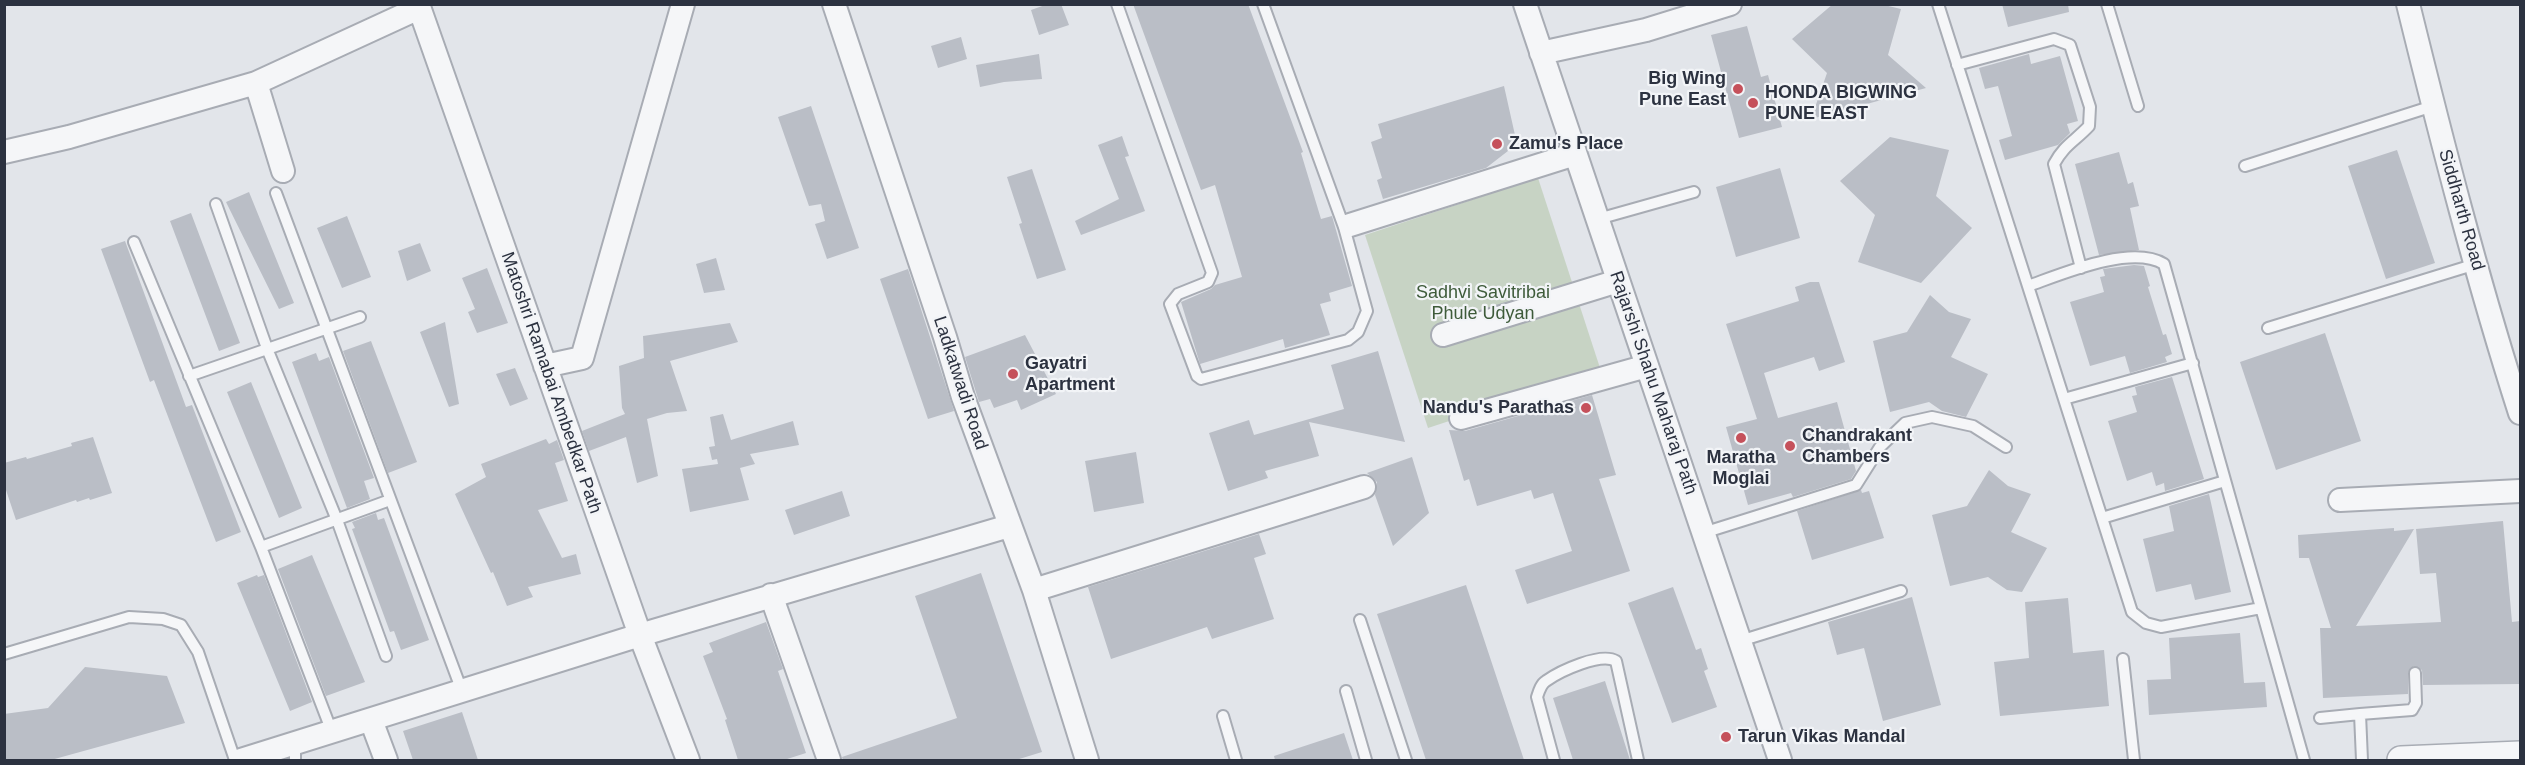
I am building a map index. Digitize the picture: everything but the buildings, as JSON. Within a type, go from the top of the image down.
[{"type":"street","points":[[545,366],[582,358],[683,4]]},
{"type":"street","name":"Ladkatwadi Road","points":[[834,4],[945,336],[963,397],[1034,590],[1087,760]]},
{"type":"street","name":"Rajarshi Shahu Maharaj Path","points":[[1525,4],[1780,760]]},
{"type":"street","points":[[1541,53],[1646,30],[1730,4]]},
{"type":"street","name":"Siddharth Road","points":[[2408,4],[2476,264],[2520,413]]},
{"type":"street","points":[[4,152],[69,137],[256,83],[418,6]]},
{"type":"street","name":"Matoshri Ramabai Ambedkar Path","points":[[418,6],[640,634],[688,760]]},
{"type":"street","points":[[256,83],[283,171]]},
{"type":"street","points":[[1347,226],[1575,154]]},
{"type":"street","points":[[1443,335],[1618,281]]},
{"type":"street","points":[[1461,418],[1647,366]]},
{"type":"street","points":[[1034,590],[1364,487]]},
{"type":"street","points":[[2340,500],[2520,491]]},
{"type":"street","points":[[241,760],[295,752],[332,732],[640,634],[1009,526]]},
{"type":"street","points":[[771,595],[829,760]]},
{"type":"street","points":[[371,720],[386,760]]},
{"type":"street","points":[[2401,760],[2520,755]]},
{"type":"lane","points":[[1117,4],[1212,273],[1208,282],[1178,294],[1170,304],[1201,379],[1348,340],[1363,325],[1367,310],[1347,226],[1263,4]]},
{"type":"lane","points":[[1938,4],[2132,612],[2146,623],[2161,627],[2261,608]]},
{"type":"lane","points":[[2108,4],[2139,106]]},
{"type":"lane","points":[[1957,65],[2054,39],[2070,45],[2090,107],[2090,126],[2062,149],[2054,164],[2081,268]]},
{"type":"lane","points":[[2244,166],[2433,106]]},
{"type":"lane","points":[[1598,219],[1694,192]]},
{"type":"lane","points":[[276,193],[462,691]]},
{"type":"lane","points":[[216,204],[268,351],[338,520],[386,656]]},
{"type":"lane","points":[[134,242],[261,547],[332,732]]},
{"type":"lane","points":[[2028,286],[2081,268],[2134,256],[2154,258],[2164,264],[2304,760]]},
{"type":"lane","points":[[2268,328],[2476,264]]},
{"type":"lane","points":[[189,376],[268,351],[360,317]]},
{"type":"lane","points":[[2064,399],[2193,363]]},
{"type":"lane","points":[[1703,533],[1856,485],[1880,447],[1905,423],[1932,417],[1973,426],[2006,447]]},
{"type":"lane","points":[[2102,518],[2225,481]]},
{"type":"lane","points":[[261,547],[390,500]]},
{"type":"lane","points":[[1740,641],[1901,591]]},
{"type":"lane","points":[[4,654],[129,617],[163,619],[181,625],[198,652],[235,760]]},
{"type":"lane","points":[[1360,620],[1406,760]]},
{"type":"lane","points":[[1554,760],[1537,697],[1539,690],[1545,682],[1573,668],[1597,658],[1609,657],[1616,661],[1638,760]]},
{"type":"lane","points":[[2124,659],[2134,760]]},
{"type":"lane","points":[[2320,717],[2412,710],[2416,704],[2415,673]]},
{"type":"lane","points":[[1346,691],[1366,760]]},
{"type":"lane","points":[[2360,714],[2362,760]]},
{"type":"lane","points":[[1223,716],[1236,760]]},
{"type":"green space","name":"Sadhvi Savitribai Phule Udyan","points":[[1538,178],[1601,371],[1428,428],[1365,235]]},
{"type":"place","name":"Big Wing Pune East","points":[[1738,89]]},
{"type":"place","name":"HONDA BIGWING PUNE EAST","points":[[1753,103]]},
{"type":"place","name":"Zamu's Place","points":[[1497,144]]},
{"type":"place","name":"Gayatri Apartment","points":[[1013,374]]},
{"type":"place","name":"Nandu's Parathas","points":[[1586,408]]},
{"type":"place","name":"Maratha Moglai","points":[[1741,438]]},
{"type":"place","name":"Chandrakant Chambers","points":[[1790,446]]},
{"type":"place","name":"Tarun Vikas Mandal","points":[[1726,737]]}]
